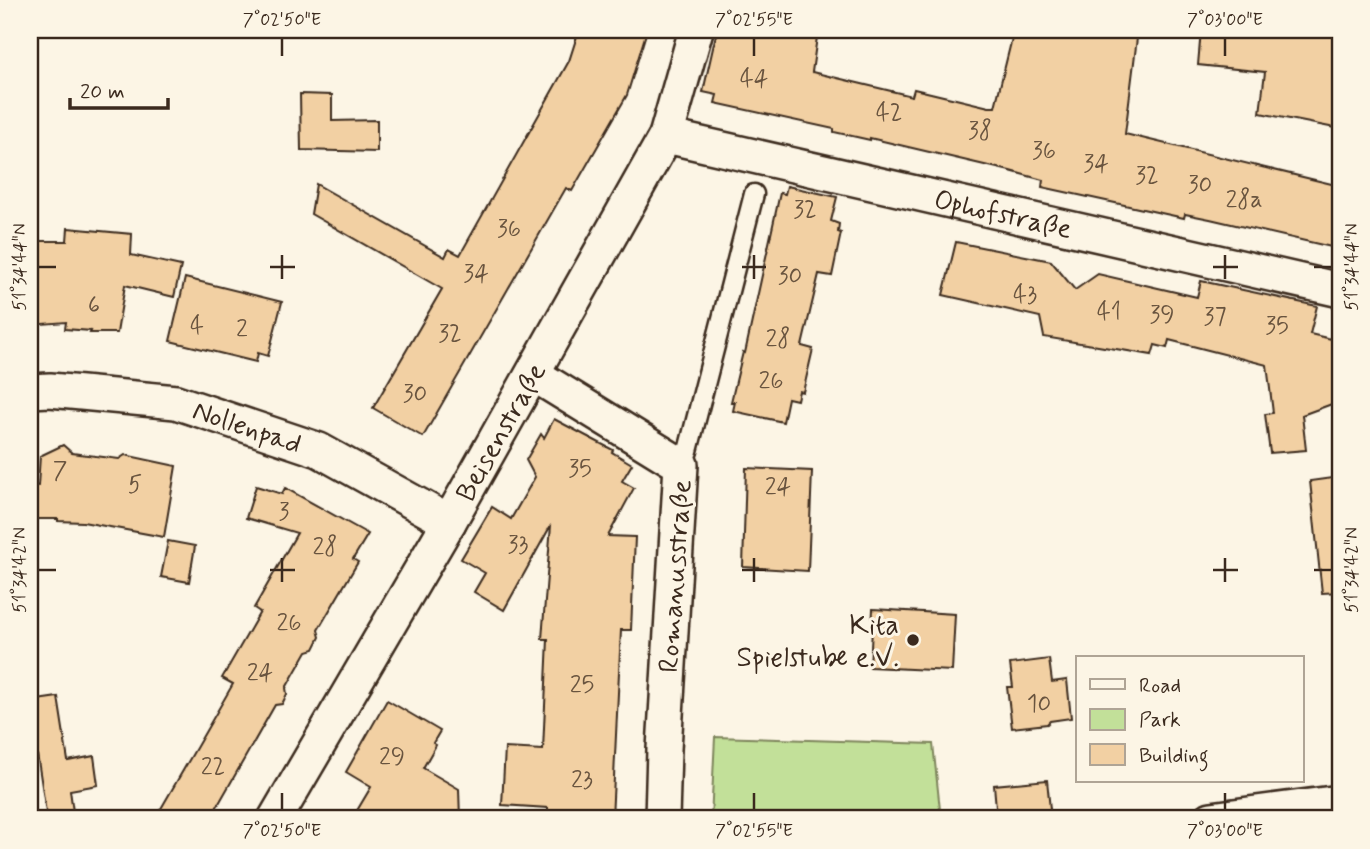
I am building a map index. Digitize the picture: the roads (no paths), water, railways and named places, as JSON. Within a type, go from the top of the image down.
[{"type":"street","name":"Beisenstraße","points":[[275,819],[449,522],[666,136],[696,30]]},
{"type":"street","name":"Ophofstraße","points":[[666,136],[1340,290]]},
{"type":"street","name":"Romanusstraße","points":[[533,374],[681,466],[671,607],[662,819]]},
{"type":"street","name":"Nollenpad","points":[[30,391],[50,390],[176,402],[319,450],[449,522]]},
{"type":"street","points":[[1211,819],[1340,802]]},
{"type":"lane","points":[[681,466],[688,451],[754,194]]},
{"type":"place","name":"Kita Spielstube e.V.","points":[[913,640]]}]
